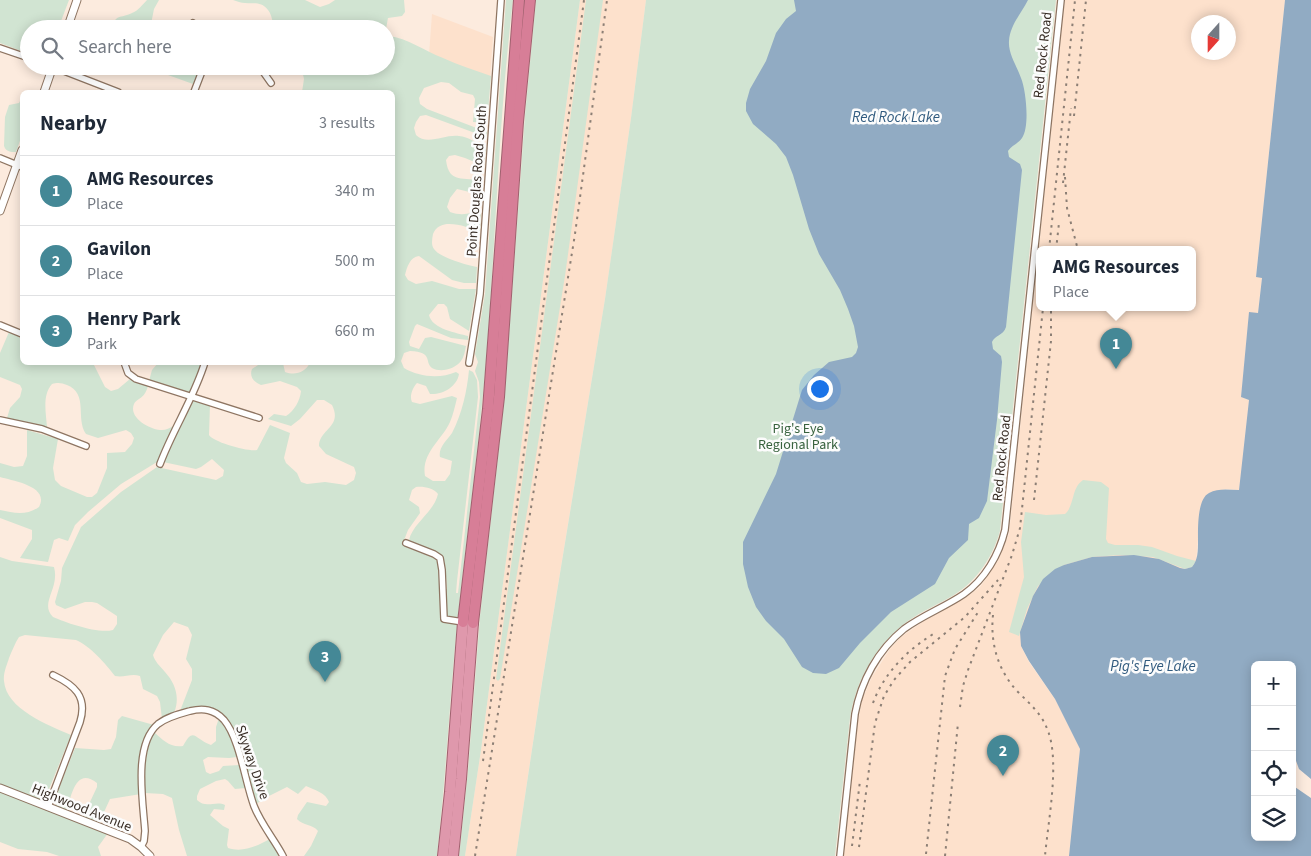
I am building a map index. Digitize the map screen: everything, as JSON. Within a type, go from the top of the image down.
[{"type":"highway","points":[[443,856],[468,623],[488,409],[519,0]]},
{"type":"highway","points":[[453,856],[460,788],[468,623],[498,406],[518,122],[530,0]]},
{"type":"street","points":[[70,20],[77,0]]},
{"type":"street","name":"Point Douglas Road South","points":[[469,363],[480,294],[500,0]]},
{"type":"street","name":"Red Rock Road","points":[[840,856],[855,714],[859,696],[868,675],[883,651],[901,632],[922,617],[964,594],[979,581],[996,556],[1005,530],[1060,0]]},
{"type":"street","points":[[0,48],[20,55]]},
{"type":"street","points":[[45,90],[50,75]]},
{"type":"street","points":[[76,75],[113,90]]},
{"type":"street","points":[[195,90],[201,75]]},
{"type":"street","points":[[265,75],[271,83]]},
{"type":"street","points":[[0,158],[20,166],[0,211]]},
{"type":"street","points":[[0,325],[20,333]]},
{"type":"street","points":[[125,365],[128,373],[136,379],[259,418]]},
{"type":"street","points":[[160,464],[171,436],[191,398],[204,365]]},
{"type":"street","points":[[0,420],[42,429],[86,446]]},
{"type":"street","points":[[406,543],[440,558],[444,618],[448,621],[468,623]]},
{"type":"street","points":[[48,807],[80,722],[82,711],[81,700],[75,689],[67,682],[52,675]]},
{"type":"street","name":"Skyway Drive","points":[[141,847],[145,831],[142,756],[146,740],[162,721],[181,714],[204,709],[218,714],[230,729],[256,811],[283,856]]},
{"type":"street","name":"Highwood Avenue","points":[[0,788],[123,836],[141,847],[150,856]]},
{"type":"shaded area","points":[[580,0],[646,0],[631,118],[605,299],[542,682],[516,856],[465,856],[481,750]]},
{"type":"shaded area","points":[[1065,0],[1285,0],[1256,276],[1262,277],[1258,313],[1249,313],[1241,397],[1249,400],[1239,490],[1226,489],[1209,493],[1201,505],[1196,562],[1021,646],[1029,662],[1055,699],[1080,749],[1069,856],[844,856],[858,722],[862,700],[872,677],[890,649],[901,637],[980,587],[998,561],[1009,534],[1036,277],[1036,311],[1196,311],[1196,246],[1039,246]]},
{"type":"shaded area","points":[[432,14],[493,37],[490,78],[429,55]]},
{"type":"green space","points":[[0,0],[69,0],[61,20],[20,20],[20,51],[0,43]]},
{"type":"green space","points":[[147,0],[159,0],[154,9],[152,20],[116,20],[119,17],[128,15]]},
{"type":"green space","points":[[233,0],[305,0],[320,7],[335,0],[404,0],[405,12],[402,16],[388,18],[388,20],[273,20],[270,12],[263,5]]},
{"type":"green space","points":[[506,0],[513,0],[501,131],[484,382],[458,615],[437,856],[304,856],[318,831],[299,821],[297,819],[298,815],[307,802],[326,806],[329,802],[328,799],[320,792],[306,786],[298,794],[287,787],[256,804],[238,747],[216,711],[202,706],[180,711],[192,680],[192,669],[186,659],[192,635],[188,627],[174,622],[163,635],[153,655],[156,662],[172,681],[177,697],[174,713],[162,719],[160,702],[157,696],[143,689],[140,676],[115,676],[92,651],[76,640],[25,635],[19,637],[5,672],[4,681],[7,691],[12,700],[30,715],[71,735],[45,799],[40,800],[0,785],[0,557],[12,561],[54,567],[54,582],[48,606],[49,612],[53,617],[91,629],[113,630],[117,624],[117,616],[97,603],[85,602],[65,609],[56,605],[62,568],[81,527],[121,492],[157,467],[216,480],[223,476],[224,470],[212,459],[196,469],[163,462],[193,401],[210,405],[209,435],[217,441],[231,446],[257,450],[270,425],[290,433],[284,458],[286,463],[297,473],[301,482],[307,484],[325,482],[346,485],[354,480],[356,473],[354,467],[326,454],[319,446],[320,440],[335,418],[332,405],[324,400],[317,400],[291,426],[268,419],[274,414],[286,416],[289,414],[298,402],[301,391],[297,387],[280,381],[261,385],[254,381],[251,374],[252,369],[258,365],[283,365],[285,372],[293,374],[303,371],[309,365],[395,365],[395,90],[302,90],[303,75],[395,75],[395,37],[449,61],[491,76],[487,123],[473,122],[475,99],[473,95],[461,92],[449,83],[441,82],[424,88],[419,98],[420,104],[427,109],[487,132],[486,137],[426,115],[420,116],[414,128],[416,135],[425,140],[459,136],[486,147],[484,166],[455,155],[449,156],[446,160],[450,173],[454,176],[483,181],[482,195],[457,189],[450,198],[447,207],[450,212],[458,214],[481,210],[480,231],[461,225],[441,225],[433,234],[432,240],[434,249],[442,255],[454,261],[477,267],[476,283],[452,280],[419,256],[411,260],[405,275],[408,280],[416,284],[432,281],[459,289],[476,289],[469,331],[450,319],[447,307],[444,304],[438,304],[429,315],[435,324],[452,332],[468,336],[468,340],[451,338],[417,324],[409,342],[410,346],[419,349],[425,338],[431,337],[466,346],[463,358],[458,364],[448,369],[439,370],[430,366],[427,358],[422,353],[410,351],[404,353],[401,361],[404,368],[423,375],[443,376],[456,372],[459,374],[455,383],[444,392],[430,394],[426,386],[417,383],[411,394],[412,402],[420,404],[452,396],[457,398],[450,422],[426,460],[425,476],[433,481],[445,481],[450,474],[452,461],[440,457],[440,454],[445,441],[452,433],[459,418],[469,370],[473,372],[477,380],[478,397],[456,593],[458,593],[480,397],[479,382],[475,371],[478,362],[475,354],[485,294]],"holes":[[[416,487],[425,487],[438,494],[436,500],[415,528],[409,540],[440,555],[445,566],[447,589],[440,587],[436,559],[405,546],[403,543],[408,530],[420,513],[419,507],[409,500],[412,490]]]},
{"type":"green space","points":[[536,0],[580,0],[481,750],[465,856],[459,856],[480,616],[504,403],[525,115]]},
{"type":"green space","points":[[586,0],[603,0],[565,276],[500,679],[498,681],[496,679]]},
{"type":"green space","name":"Pig's Eye Regional Park","points":[[646,0],[1056,0],[1000,531],[989,558],[977,575],[963,589],[913,617],[897,630],[869,664],[857,690],[850,718],[835,856],[516,856],[542,683],[605,299]]},
{"type":"green space","points":[[168,75],[197,75],[193,84]]},
{"type":"green space","points":[[20,101],[20,141],[16,152],[11,152],[4,146],[5,117],[9,105],[19,103]]},
{"type":"green space","points":[[9,332],[20,338],[20,365],[94,365],[105,387],[111,391],[118,389],[130,379],[148,386],[145,394],[134,404],[134,414],[152,428],[163,430],[173,426],[157,462],[121,484],[88,512],[75,525],[68,541],[59,538],[54,540],[48,562],[20,558],[32,539],[32,530],[0,518],[0,510],[25,513],[39,507],[41,500],[35,489],[0,477],[0,463],[14,467],[23,466],[27,456],[27,430],[58,439],[53,468],[55,480],[61,486],[87,497],[92,497],[97,493],[107,468],[107,453],[125,452],[132,444],[134,438],[126,430],[98,438],[86,434],[81,421],[78,394],[74,389],[62,383],[52,384],[47,393],[45,404],[47,427],[7,418],[10,408],[20,397],[22,389],[20,385],[0,377],[0,353]]},
{"type":"green space","points":[[156,365],[201,365],[189,394],[149,381],[152,370]]},
{"type":"green space","points":[[1083,480],[1101,482],[1109,488],[1106,539],[1108,543],[1152,547],[1196,561],[1192,567],[1185,569],[1153,557],[1120,555],[1092,557],[1064,565],[1038,586],[1027,609],[1019,636],[1009,632],[1024,577],[1021,542],[1025,512],[1046,515],[1065,514],[1079,483]]},
{"type":"green space","points":[[122,716],[154,725],[144,740],[140,758],[141,794],[110,799],[99,823],[83,817],[97,787],[97,783],[84,778],[79,780],[76,785],[70,797],[67,810],[57,807],[54,802],[55,798],[75,748],[111,749],[116,737],[118,720]]},
{"type":"green space","points":[[219,718],[229,733],[237,757],[208,757],[203,760],[206,772],[210,774],[219,771],[223,766],[239,765],[246,788],[235,789],[225,779],[216,781],[200,789],[197,800],[204,804],[218,803],[225,805],[224,810],[214,809],[210,815],[229,829],[228,848],[244,849],[270,839],[280,856],[187,856],[172,798],[163,794],[145,793],[146,754],[154,732],[167,743],[174,746],[183,746],[192,735],[211,745],[216,741],[216,727]]},
{"type":"green space","points":[[0,792],[108,833],[98,847],[101,856],[59,856],[47,852],[18,849],[0,842]]},
{"type":"water","name":"Red Rock Lake","points":[[794,0],[1028,0],[1014,25],[1009,41],[1011,55],[1023,84],[1027,117],[1022,138],[1008,151],[1009,157],[1020,164],[1022,170],[1006,327],[992,342],[993,349],[1001,356],[1002,362],[987,501],[979,518],[969,524],[968,540],[949,558],[935,584],[891,612],[860,643],[839,668],[826,674],[813,673],[802,667],[784,639],[766,621],[756,607],[748,587],[743,564],[743,542],[776,474],[802,390],[814,375],[829,362],[852,357],[858,347],[848,309],[840,290],[819,254],[786,157],[776,144],[753,124],[746,111],[750,89],[766,61],[776,33],[786,19],[796,11]]},
{"type":"water","name":"Pig's Eye Lake","points":[[1285,0],[1311,0],[1311,779],[1299,769],[1296,761],[1296,661],[1251,661],[1251,841],[1296,841],[1296,788],[1311,798],[1311,856],[1069,856],[1080,749],[1055,699],[1021,646],[1020,632],[1033,596],[1043,579],[1055,569],[1064,565],[1092,557],[1134,555],[1159,559],[1180,568],[1192,567],[1197,555],[1200,508],[1205,496],[1216,490],[1239,490],[1249,400],[1241,397],[1249,312],[1258,313],[1262,278],[1256,277]]},
{"type":"railway","points":[[483,761],[584,0]]},
{"type":"railway","points":[[475,856],[575,234],[607,0]]},
{"type":"railway","points":[[1049,246],[1075,0]]},
{"type":"railway","points":[[1074,116],[1086,0]]},
{"type":"railway","points":[[1063,183],[1071,108]]},
{"type":"railway","points":[[1065,177],[1067,208],[1077,246]]},
{"type":"railway","points":[[1056,246],[1059,223]]},
{"type":"railway","points":[[960,707],[963,686],[968,670],[1012,555],[1020,528],[1043,311]]},
{"type":"railway","points":[[1034,500],[1051,341],[1051,311]]},
{"type":"railway","points":[[859,847],[875,723],[884,696],[894,680],[910,662],[965,617],[998,580]]},
{"type":"railway","points":[[926,854],[945,676],[955,649],[980,609]]},
{"type":"railway","points":[[993,615],[994,646],[1005,675],[1042,719],[1048,731],[1051,744],[1053,775],[1045,856]]},
{"type":"railway","points":[[873,703],[890,672],[915,646],[935,633]]},
{"type":"railway","points":[[945,856],[958,723]]},
{"type":"railway","points":[[852,846],[860,781]]},
{"type":"place","name":"AMG Resources","points":[[1116,369]]},
{"type":"place","name":"Henry Park","points":[[325,682]]},
{"type":"place","name":"Gavilon","points":[[1003,776]]}]
